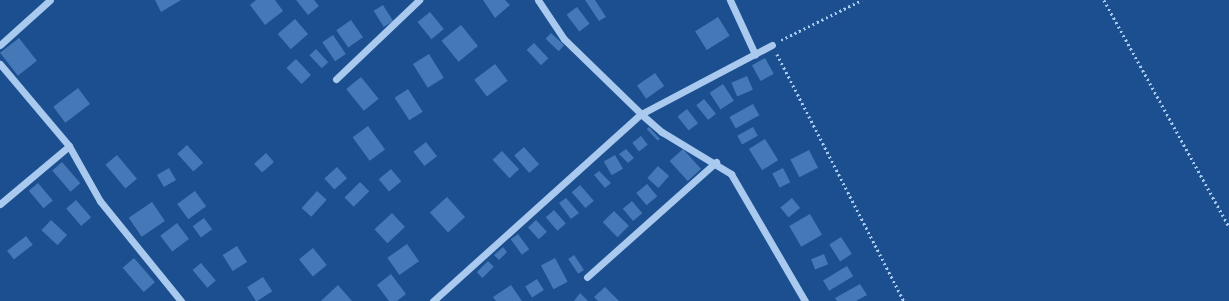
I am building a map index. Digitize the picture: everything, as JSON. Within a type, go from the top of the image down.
[{"type":"street","points":[[0,45],[50,0]]},
{"type":"street","points":[[336,79],[419,0]]},
{"type":"street","points":[[538,0],[564,39],[641,114],[662,132],[716,162],[730,174],[805,301]]},
{"type":"street","points":[[730,0],[755,54]]},
{"type":"street","points":[[433,301],[641,114],[772,45]]},
{"type":"street","points":[[0,64],[69,146],[100,201],[181,301]]},
{"type":"street","points":[[0,204],[69,146]]},
{"type":"street","points":[[587,277],[716,162]]},
{"type":"path","points":[[862,0],[772,45],[904,301]]},
{"type":"path","points":[[1104,0],[1229,226]]},
{"type":"building","points":[[155,0],[181,0],[161,12]]},
{"type":"building","points":[[256,0],[275,0],[283,11],[265,25],[250,5]]},
{"type":"building","points":[[296,0],[314,0],[319,6],[308,15]]},
{"type":"building","points":[[483,0],[505,0],[510,5],[495,18]]},
{"type":"building","points":[[585,0],[595,0],[606,17],[599,21]]},
{"type":"building","points":[[383,5],[393,21],[384,27],[374,11]]},
{"type":"building","points":[[577,7],[590,24],[579,32],[567,15]]},
{"type":"building","points":[[430,12],[444,29],[431,39],[418,22]]},
{"type":"building","points":[[718,17],[730,36],[707,50],[695,31]]},
{"type":"building","points":[[295,19],[308,34],[291,49],[278,34]]},
{"type":"building","points":[[351,20],[363,37],[348,48],[336,30]]},
{"type":"building","points":[[461,25],[478,46],[459,62],[442,41]]},
{"type":"building","points":[[551,33],[564,45],[559,51],[546,39]]},
{"type":"building","points":[[333,35],[346,54],[335,61],[322,42]]},
{"type":"building","points":[[19,38],[37,61],[18,76],[0,53]]},
{"type":"building","points":[[534,43],[548,58],[541,65],[527,50]]},
{"type":"building","points":[[316,49],[328,62],[322,68],[309,55]]},
{"type":"building","points":[[429,54],[444,78],[428,88],[413,64]]},
{"type":"building","points":[[765,58],[774,74],[761,81],[752,65]]},
{"type":"building","points":[[296,59],[311,75],[301,84],[286,68]]},
{"type":"building","points":[[495,64],[508,81],[487,96],[474,80]]},
{"type":"building","points":[[655,73],[664,86],[646,99],[637,86]]},
{"type":"building","points":[[747,76],[753,90],[737,96],[731,83]]},
{"type":"building","points":[[361,77],[379,99],[364,111],[346,89]]},
{"type":"building","points":[[723,84],[734,101],[720,109],[710,93]]},
{"type":"building","points":[[78,88],[90,104],[65,123],[53,107]]},
{"type":"building","points":[[408,89],[423,112],[409,120],[395,98]]},
{"type":"building","points":[[704,99],[716,114],[708,120],[696,105]]},
{"type":"building","points":[[753,104],[759,115],[736,128],[729,117]]},
{"type":"building","points":[[687,109],[698,123],[689,131],[678,116]]},
{"type":"building","points":[[368,126],[385,149],[370,161],[353,137]]},
{"type":"building","points":[[649,127],[660,139],[658,141],[647,129]]},
{"type":"building","points":[[753,127],[758,136],[742,144],[737,136]]},
{"type":"building","points":[[641,136],[648,145],[639,151],[632,143]]},
{"type":"building","points":[[765,139],[778,160],[762,170],[749,149]]},
{"type":"building","points":[[426,142],[437,156],[424,166],[413,152]]},
{"type":"building","points":[[187,145],[203,163],[193,172],[177,154]]},
{"type":"building","points":[[524,147],[539,164],[529,173],[514,156]]},
{"type":"building","points":[[626,149],[634,158],[628,163],[619,154]]},
{"type":"building","points":[[683,149],[701,169],[688,181],[670,161]]},
{"type":"building","points":[[809,150],[818,168],[799,177],[790,160]]},
{"type":"building","points":[[502,151],[519,169],[510,178],[492,160]]},
{"type":"building","points":[[266,153],[274,162],[262,173],[254,164]]},
{"type":"building","points":[[117,155],[137,179],[125,188],[106,165]]},
{"type":"building","points":[[615,155],[623,169],[612,175],[604,162]]},
{"type":"building","points":[[62,162],[80,183],[71,192],[52,171]]},
{"type":"building","points":[[658,166],[669,176],[658,188],[647,178]]},
{"type":"building","points":[[337,167],[347,178],[334,190],[324,178]]},
{"type":"building","points":[[169,168],[176,180],[164,187],[157,175]]},
{"type":"building","points":[[783,168],[790,182],[780,188],[772,173]]},
{"type":"building","points":[[391,169],[401,181],[389,192],[379,179]]},
{"type":"building","points":[[599,171],[611,183],[605,188],[594,175]]},
{"type":"building","points":[[360,182],[369,191],[354,207],[344,198]]},
{"type":"building","points":[[38,183],[53,201],[44,208],[29,191]]},
{"type":"building","points":[[647,184],[657,196],[647,205],[636,193]]},
{"type":"building","points":[[580,185],[594,201],[585,208],[572,192]]},
{"type":"building","points":[[195,191],[206,206],[188,219],[177,204]]},
{"type":"building","points":[[317,191],[327,200],[311,217],[302,208]]},
{"type":"building","points":[[447,197],[465,217],[448,232],[430,212]]},
{"type":"building","points":[[566,198],[579,213],[571,219],[559,203]]},
{"type":"building","points":[[792,198],[800,208],[789,218],[780,207]]},
{"type":"building","points":[[76,200],[91,217],[81,226],[66,209]]},
{"type":"building","points":[[632,201],[642,213],[633,221],[623,209]]},
{"type":"building","points":[[152,202],[165,221],[142,237],[129,218]]},
{"type":"building","points":[[554,210],[566,224],[558,231],[546,217]]},
{"type":"building","points":[[614,211],[629,226],[618,237],[603,222]]},
{"type":"building","points":[[392,213],[405,227],[387,243],[374,229]]},
{"type":"building","points":[[810,214],[822,235],[801,247],[789,226]]},
{"type":"building","points":[[204,218],[212,229],[201,238],[193,226]]},
{"type":"building","points":[[51,220],[67,235],[58,245],[41,230]]},
{"type":"building","points":[[536,220],[547,232],[539,239],[528,228]]},
{"type":"building","points":[[177,223],[189,239],[172,252],[160,236]]},
{"type":"building","points":[[518,234],[529,249],[522,255],[511,239]]},
{"type":"building","points":[[26,236],[33,245],[14,259],[7,251]]},
{"type":"building","points":[[841,237],[852,254],[840,261],[829,245]]},
{"type":"building","points":[[407,244],[419,261],[399,275],[387,258]]},
{"type":"building","points":[[237,246],[247,262],[233,271],[223,255]]},
{"type":"building","points":[[503,247],[507,252],[499,260],[494,255]]},
{"type":"building","points":[[313,248],[327,265],[313,276],[299,259]]},
{"type":"building","points":[[824,254],[828,264],[815,269],[811,259]]},
{"type":"building","points":[[574,255],[584,270],[578,274],[568,259]]},
{"type":"building","points":[[134,258],[155,282],[144,292],[123,268]]},
{"type":"building","points":[[555,258],[568,282],[554,289],[541,266]]},
{"type":"building","points":[[488,261],[494,267],[482,278],[477,272]]},
{"type":"building","points":[[201,263],[216,281],[207,288],[193,270]]},
{"type":"building","points":[[847,266],[853,276],[829,291],[823,280]]},
{"type":"building","points":[[391,274],[406,294],[397,301],[389,301],[377,285]]},
{"type":"building","points":[[263,277],[272,291],[256,301],[247,287]]},
{"type":"building","points":[[537,279],[544,290],[532,297],[525,286]]},
{"type":"building","points":[[860,284],[867,295],[856,301],[837,301],[835,298]]},
{"type":"building","points":[[338,285],[352,301],[321,301]]},
{"type":"building","points":[[511,285],[522,301],[496,301],[493,297]]},
{"type":"building","points":[[605,287],[619,301],[598,301],[594,297]]},
{"type":"building","points":[[580,293],[588,301],[574,301]]}]
